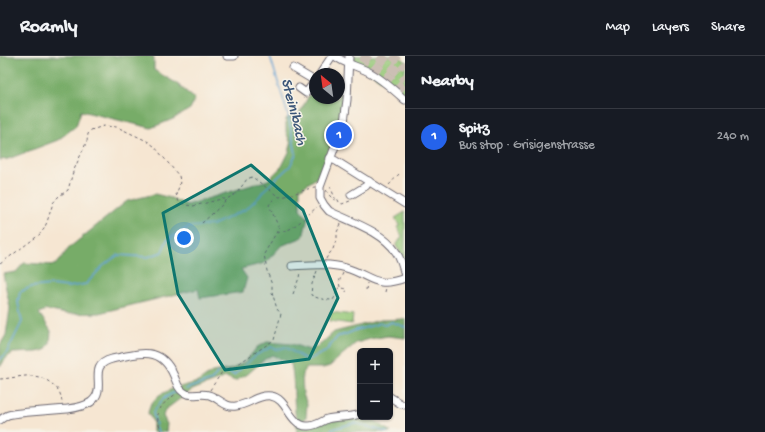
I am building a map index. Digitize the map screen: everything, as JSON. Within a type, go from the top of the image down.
[{"type":"street","points":[[227,56],[234,56]]},
{"type":"street","points":[[324,68],[332,56]]},
{"type":"street","points":[[335,56],[340,60],[349,59],[375,76],[405,100]]},
{"type":"street","points":[[292,266],[318,265],[346,268],[381,283],[396,281],[405,277],[402,263],[396,252],[390,246],[373,232],[329,211],[322,202],[320,195],[330,158],[344,122],[347,108],[349,59]]},
{"type":"street","points":[[293,68],[309,77]]},
{"type":"street","points":[[299,88],[306,93],[309,89]]},
{"type":"street","points":[[330,158],[405,204]]},
{"type":"street","points":[[351,198],[366,186],[369,181]]},
{"type":"street","points":[[0,420],[8,415],[17,413],[81,407],[94,399],[98,394],[98,371],[104,362],[112,359],[146,353],[153,354],[164,359],[172,369],[178,386],[181,390],[188,394],[206,395],[213,397],[226,405],[234,407],[262,396],[273,396],[281,402],[295,420],[305,426],[314,425],[330,419],[357,415]]},
{"type":"street","points":[[393,399],[405,405]]},
{"type":"path","points":[[0,264],[39,236],[47,222],[53,203],[58,197],[68,190],[73,172],[87,140],[88,134],[91,130],[104,126],[117,127],[148,141],[154,146],[179,176],[180,186],[176,194],[179,202],[186,206],[193,206],[221,199],[227,199]]},
{"type":"path","points":[[388,186],[399,174]]},
{"type":"path","points":[[202,222],[227,199],[237,193],[248,179],[252,177],[276,196],[282,197],[312,187],[322,187],[334,200],[337,198],[342,204],[351,198]]},
{"type":"path","points":[[330,186],[335,199]]},
{"type":"path","points":[[206,395],[224,369],[232,368],[274,340],[281,314],[277,309],[272,292],[272,285],[267,271],[264,254],[279,228],[269,205],[276,196]]},
{"type":"path","points":[[276,233],[290,229],[322,202]]},
{"type":"path","points":[[327,257],[333,249],[337,238],[337,232],[340,228]]},
{"type":"path","points":[[293,294],[299,278],[301,265]]},
{"type":"path","points":[[318,265],[312,284],[311,295],[319,299],[333,300],[336,295],[336,290],[340,288],[347,289],[346,292]]},
{"type":"path","points":[[340,288],[339,282],[344,272]]},
{"type":"path","points":[[366,290],[368,281]]},
{"type":"path","points":[[0,380],[34,376],[43,378],[59,390],[62,409]]},
{"type":"path","points":[[163,432],[160,428],[158,412],[161,406],[168,399],[181,390]]},
{"type":"highlighted area","points":[[251,165],[303,210],[338,298],[309,359],[225,370],[178,294],[163,213]]},
{"type":"green space","points":[[0,56],[153,56],[154,70],[176,83],[195,99],[190,109],[173,119],[151,128],[81,111],[76,126],[58,140],[8,159],[0,160]]},
{"type":"green space","points":[[354,56],[399,56],[405,61],[405,97],[354,61]]},
{"type":"green space","points":[[309,95],[309,104],[344,104],[340,124],[321,175],[300,189],[300,209],[308,218],[303,237],[281,246],[265,263],[241,269],[247,278],[243,292],[200,298],[198,289],[99,313],[66,314],[46,310],[39,313],[51,331],[50,343],[45,350],[37,352],[13,353],[7,357],[0,367],[0,345],[6,335],[10,308],[3,274],[16,272],[24,263],[55,265],[70,247],[127,201],[155,194],[171,198],[187,205],[268,180],[282,166],[289,152],[291,144],[286,132],[286,119],[289,117],[298,116]]},
{"type":"green space","points":[[405,212],[405,260],[396,246],[402,236],[397,227],[400,225],[395,218]]},
{"type":"green space","points":[[331,312],[353,315],[352,324],[330,321]]},
{"type":"green space","points":[[405,319],[405,338],[388,336],[356,343],[330,366],[323,368],[307,368],[302,374],[303,394],[307,404],[306,417],[302,424],[296,420],[291,364],[272,355],[262,361],[248,374],[235,381],[226,377],[192,390],[165,410],[163,416],[167,424],[166,432],[153,432],[153,422],[148,413],[150,405],[159,395],[172,389],[198,382],[212,372],[232,369],[246,361],[257,347],[267,342],[292,344],[310,350],[321,344],[334,332],[380,320]]},
{"type":"green space","points":[[357,417],[357,420],[375,420],[391,432],[296,432],[296,424],[305,427],[324,421]]},
{"type":"waterway","name":"Steinibach","points":[[0,359],[6,354],[22,322],[18,302],[20,292],[31,287],[51,285],[68,287],[86,284],[103,266],[118,255],[148,257],[162,252],[167,240],[189,227],[213,225],[246,209],[290,166],[296,154],[288,115],[270,56]]},
{"type":"waterway","points":[[224,373],[228,372],[234,375],[256,355],[271,347],[277,350],[285,347],[307,360],[325,352],[338,336],[381,323],[385,325],[392,322],[405,327]]},
{"type":"waterway","points":[[186,389],[212,380],[218,373]]},
{"type":"waterway","points":[[158,432],[153,412],[168,395],[176,392]]},
{"type":"waterway","points":[[330,432],[333,429],[354,423],[387,432]]},
{"type":"tunnel","points":[[361,56],[373,64],[405,92]]},
{"type":"tunnel","points":[[379,56],[405,79]]},
{"type":"tunnel","points":[[392,56],[405,67]]},
{"type":"place","name":"Spitz","points":[[339,135]]}]
